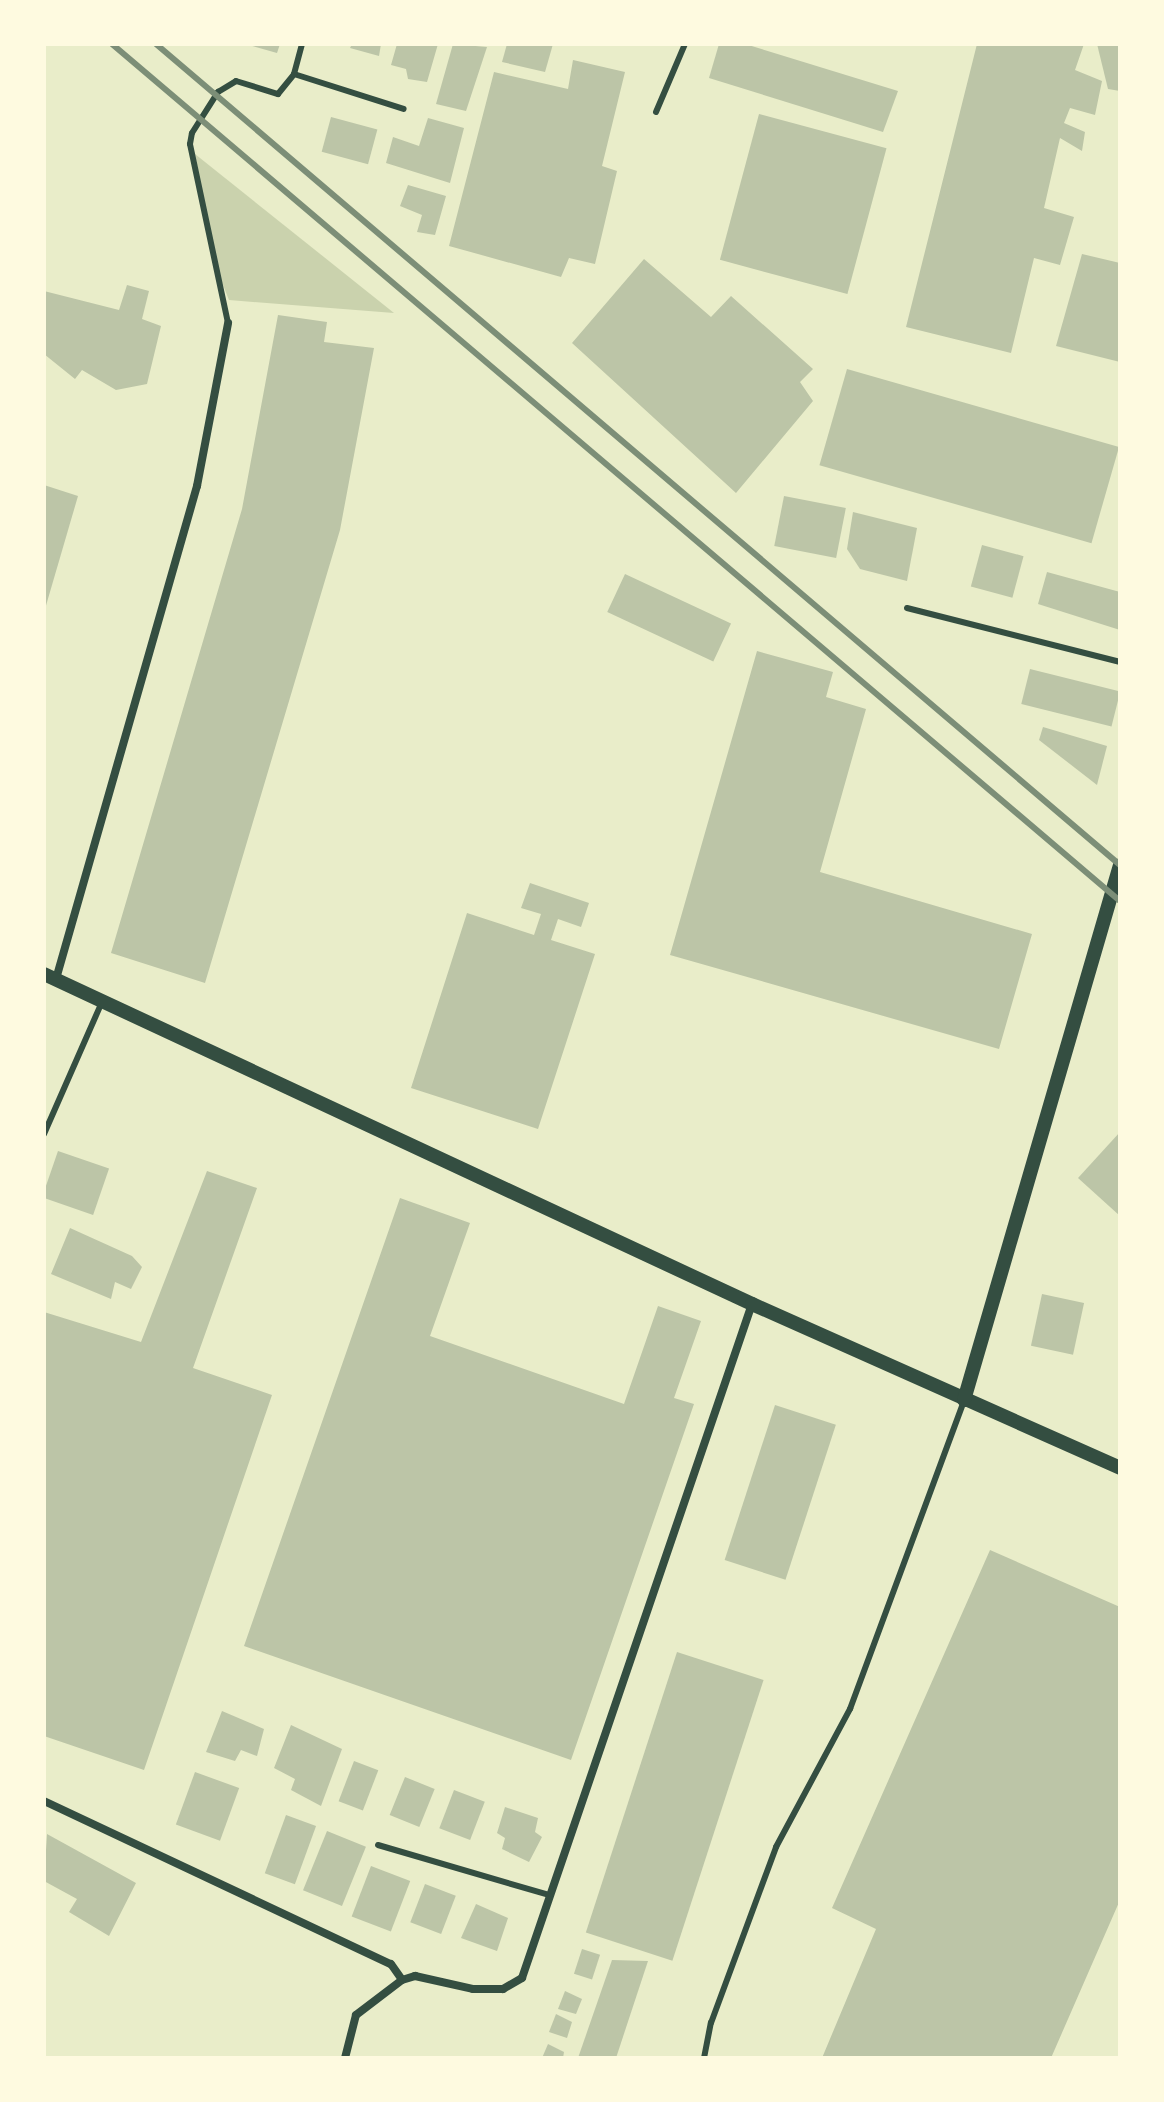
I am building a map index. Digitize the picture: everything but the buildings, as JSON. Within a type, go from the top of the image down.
[{"type":"street","points":[[228,323],[197,486],[50,976],[752,1304],[1120,1468]]},
{"type":"street","points":[[964,1400],[1120,865]]},
{"type":"street","points":[[345,2058],[356,2015],[402,1980],[415,1976],[473,1989],[503,1989],[522,1978],[752,1304]]},
{"type":"street","points":[[44,1801],[391,1964],[402,1980]]},
{"type":"lane","points":[[228,323],[190,144],[192,133],[218,92],[236,81],[278,94],[294,74],[302,44]]},
{"type":"lane","points":[[656,112],[685,44]]},
{"type":"lane","points":[[294,74],[404,109]]},
{"type":"lane","points":[[907,608],[1120,662]]},
{"type":"lane","points":[[44,1134],[103,999]]},
{"type":"lane","points":[[704,2058],[711,2023],[776,1847],[850,1709],[964,1400]]},
{"type":"lane","points":[[378,1845],[549,1895]]},
{"type":"green space","points":[[195,154],[394,313],[229,300],[217,270]]},
{"type":"railway","points":[[112,44],[1120,901]]},
{"type":"railway","points":[[156,44],[1120,865]]}]
